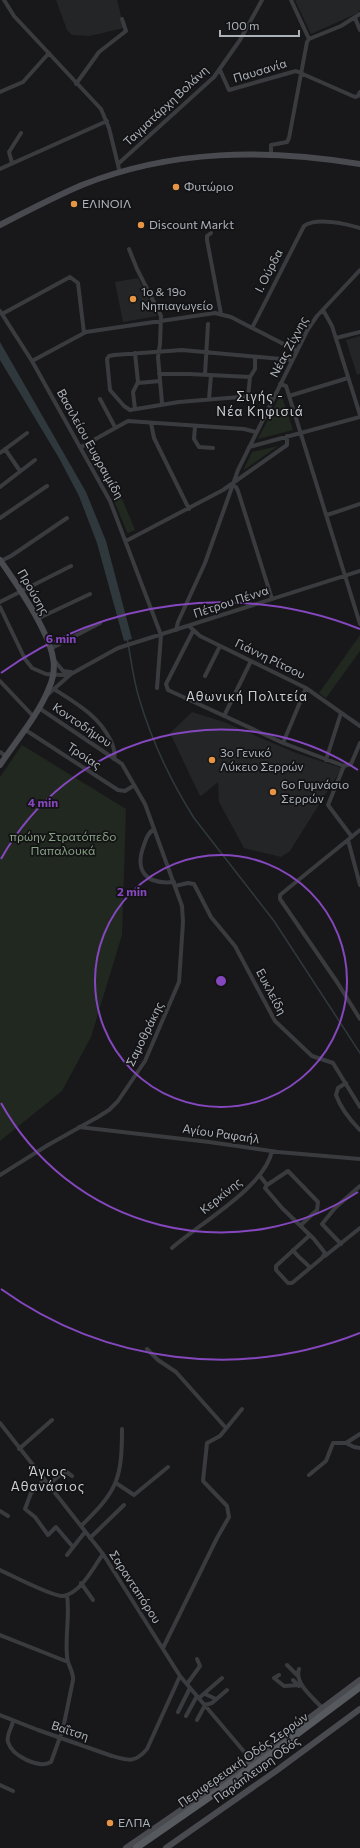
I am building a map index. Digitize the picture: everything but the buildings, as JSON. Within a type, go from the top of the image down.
[{"type":"main road","points":[[0,225],[66,192],[120,173],[160,163],[224,154],[271,154],[314,157],[360,164]]},
{"type":"main road","name":"Προύσης","points":[[0,560],[21,590],[37,619],[54,660],[53,676],[45,698],[0,765]]},
{"type":"main road","name":"Παράπλευρη Οδός","points":[[126,1848],[252,1761],[360,1680]]},
{"type":"main road","name":"Περιφερειακή Οδός Σερρών","points":[[136,1848],[259,1763],[360,1687]]},
{"type":"main road","name":"Παράπλευρη Οδός","points":[[166,1848],[276,1771],[360,1709]]},
{"type":"street","points":[[4,0],[12,14],[76,84],[101,108],[107,121],[120,173]]},
{"type":"street","name":"Ταγματάρχη Βολάνη","points":[[118,164],[207,85],[220,70],[240,40],[262,0]]},
{"type":"street","points":[[291,0],[309,39]]},
{"type":"street","points":[[271,154],[271,145],[287,142],[289,138],[307,42],[309,39],[341,26],[360,14]]},
{"type":"street","points":[[355,18],[360,30]]},
{"type":"street","points":[[76,84],[99,52],[126,30],[122,19]]},
{"type":"street","points":[[0,92],[22,82],[49,53]]},
{"type":"street","name":"Παυσανία","points":[[220,70],[230,90],[293,71],[302,72],[355,97],[358,96],[360,92]]},
{"type":"street","points":[[0,169],[107,121]]},
{"type":"street","points":[[12,163],[9,152],[21,133]]},
{"type":"street","name":"Ι. Ούρδα","points":[[252,328],[301,230],[306,224],[310,222],[337,222],[360,228]]},
{"type":"street","points":[[211,233],[208,234],[207,240],[221,314]]},
{"type":"street","points":[[129,249],[137,269],[160,314],[160,344],[158,352],[162,404]]},
{"type":"street","name":"Νέας Ζίχνης","points":[[176,630],[178,622],[207,558],[232,484],[292,360],[311,324],[360,270]]},
{"type":"street","points":[[1,313],[70,277],[78,283],[84,333]]},
{"type":"street","points":[[249,447],[360,416],[336,338],[330,321],[323,310]]},
{"type":"street","name":"Βασιλείου Ευφραιμίδη","points":[[1,313],[32,361],[108,495],[161,635],[157,688]]},
{"type":"street","points":[[32,361],[84,333],[210,314],[221,314],[297,351]]},
{"type":"street","points":[[205,374],[208,324]]},
{"type":"street","points":[[336,338],[360,332]]},
{"type":"street","points":[[274,397],[209,399],[162,404],[129,410],[110,390],[107,359],[111,355],[182,350],[292,360]]},
{"type":"street","points":[[135,353],[138,383],[133,392],[135,409]]},
{"type":"street","points":[[248,397],[250,377],[255,369],[255,357]]},
{"type":"street","points":[[159,374],[211,374],[250,377]]},
{"type":"street","points":[[209,399],[211,374]]},
{"type":"street","points":[[289,396],[348,378]]},
{"type":"street","points":[[138,383],[160,381]]},
{"type":"street","points":[[280,384],[286,386],[360,624]]},
{"type":"street","points":[[100,400],[115,427]]},
{"type":"street","points":[[81,447],[128,421],[244,429],[256,432]]},
{"type":"street","points":[[151,423],[154,438],[189,509]]},
{"type":"street","points":[[195,426],[194,439],[199,447],[213,448]]},
{"type":"street","points":[[0,453],[27,433]]},
{"type":"street","points":[[126,541],[189,509],[232,484],[287,444],[287,436]]},
{"type":"street","points":[[5,449],[20,471]]},
{"type":"street","points":[[0,486],[35,460]]},
{"type":"street","points":[[232,484],[238,491],[272,599]]},
{"type":"street","points":[[0,518],[47,486]]},
{"type":"street","points":[[326,515],[360,504]]},
{"type":"street","points":[[0,560],[15,553],[66,518]]},
{"type":"street","points":[[0,602],[21,590],[71,566]]},
{"type":"street","name":"Πέτρου Πέννα","points":[[71,674],[109,652],[360,571]]},
{"type":"street","points":[[37,619],[90,594]]},
{"type":"street","points":[[0,607],[30,666],[39,672],[53,676],[71,674]]},
{"type":"street","points":[[50,649],[100,623]]},
{"type":"street","name":"Γιάννη Ρίτσου","points":[[189,626],[194,631],[220,646],[306,688],[358,725]]},
{"type":"street","points":[[194,631],[167,680],[165,686],[168,690],[284,743],[344,766],[351,764],[360,743]]},
{"type":"street","points":[[205,676],[220,646]]},
{"type":"street","points":[[54,660],[63,671],[70,672],[78,670]]},
{"type":"street","points":[[224,716],[251,661]]},
{"type":"street","points":[[45,698],[71,674]]},
{"type":"street","points":[[0,681],[33,716]]},
{"type":"street","points":[[284,743],[306,688]]},
{"type":"street","points":[[54,689],[90,713],[100,722],[113,745],[115,753],[114,758],[123,766],[144,804],[174,884]]},
{"type":"street","name":"Κοντοδήμου","points":[[39,708],[114,758]]},
{"type":"street","points":[[326,760],[341,713]]},
{"type":"street","points":[[358,725],[360,720]]},
{"type":"street","name":"Τροίας","points":[[24,729],[118,790],[125,791],[133,786]]},
{"type":"street","points":[[0,752],[6,756]]},
{"type":"street","points":[[344,766],[328,805],[352,836]]},
{"type":"street","points":[[154,829],[149,833],[143,847],[140,866],[146,876],[151,880],[174,884]]},
{"type":"street","points":[[360,831],[280,895],[280,899],[360,1019]]},
{"type":"street","points":[[348,840],[360,885]]},
{"type":"street","name":"Ευκλείδη","points":[[174,884],[194,884],[211,918],[236,946],[277,1024],[312,1056],[333,1063],[360,1107]]},
{"type":"street","name":"Σαμοθράκης","points":[[0,1175],[43,1148],[94,1120],[116,1105],[142,1066],[177,989],[181,974],[180,952],[183,914],[174,884]]},
{"type":"street","points":[[346,1083],[338,1088],[336,1095],[348,1119],[360,1130]]},
{"type":"street","points":[[94,1120],[96,1129]]},
{"type":"street","name":"Αγίου Ραφαήλ","points":[[79,1127],[204,1141],[272,1151],[360,1159]]},
{"type":"street","name":"Κερκίνης","points":[[172,1248],[260,1176],[268,1164],[272,1151]]},
{"type":"street","points":[[267,1185],[288,1171],[318,1202],[317,1210],[301,1225]]},
{"type":"street","points":[[260,1176],[267,1185],[265,1188],[280,1206],[301,1225],[325,1252],[324,1257]]},
{"type":"street","points":[[341,1244],[322,1224],[335,1208],[360,1186]]},
{"type":"street","points":[[310,1235],[276,1267],[287,1282],[292,1283],[360,1228]]},
{"type":"street","points":[[293,1250],[310,1268]]},
{"type":"street","points":[[147,1348],[158,1360],[176,1372],[226,1428]]},
{"type":"street","points":[[163,1648],[217,1538],[228,1519],[229,1513],[227,1506],[208,1487],[203,1479],[207,1443],[218,1438],[242,1409]]},
{"type":"street","points":[[19,1449],[52,1420]]},
{"type":"street","name":"Σαρανταπόρου","points":[[0,1423],[103,1554],[180,1676],[252,1761]]},
{"type":"street","points":[[81,1526],[106,1501],[116,1482],[122,1458],[122,1429]]},
{"type":"street","points":[[309,1475],[326,1461],[333,1442],[346,1442],[360,1434]]},
{"type":"street","points":[[346,1442],[354,1447],[360,1448]]},
{"type":"street","points":[[116,1482],[134,1495],[168,1467]]},
{"type":"street","points":[[48,1485],[65,1471],[72,1476]]},
{"type":"street","points":[[44,1480],[31,1493],[25,1509],[35,1517],[48,1535],[56,1527],[73,1547]]},
{"type":"street","points":[[90,1538],[124,1505]]},
{"type":"street","points":[[0,1511],[8,1516]]},
{"type":"street","points":[[67,1555],[85,1532]]},
{"type":"street","points":[[0,1570],[56,1595],[67,1595],[81,1583],[103,1554]]},
{"type":"street","points":[[81,1583],[93,1600]]},
{"type":"street","points":[[13,1721],[8,1735],[9,1744],[14,1752],[33,1762],[46,1764],[51,1762],[60,1738],[73,1680],[73,1673],[66,1654],[68,1617],[67,1595]]},
{"type":"street","points":[[0,1635],[68,1662]]},
{"type":"street","points":[[187,1684],[200,1666],[198,1659]]},
{"type":"street","points":[[286,1664],[298,1676]]},
{"type":"street","points":[[299,1669],[298,1676],[300,1685]]},
{"type":"street","points":[[279,1675],[274,1678],[284,1686],[300,1685]]},
{"type":"street","name":"Βαΐτση","points":[[0,1715],[60,1738],[123,1759],[135,1760],[147,1749],[180,1676]]},
{"type":"street","points":[[186,1716],[198,1697],[205,1694],[222,1678]]},
{"type":"street","points":[[293,1680],[300,1685],[323,1709]]},
{"type":"street","points":[[178,1712],[190,1688]]},
{"type":"street","points":[[196,1720],[205,1705],[216,1699],[227,1690]]},
{"type":"street","points":[[205,1694],[216,1699]]},
{"type":"street","points":[[0,1786],[13,1791]]},
{"type":"shaded area","points":[[56,0],[117,0],[124,28],[90,36],[72,35],[67,30]]},
{"type":"shaded area","points":[[295,0],[360,0],[360,10],[358,13],[311,34]]},
{"type":"shaded area","name":"1ο & 19ο Νηπιαγωγείο","points":[[138,278],[157,316],[123,322],[115,282]]},
{"type":"shaded area","points":[[360,336],[360,374],[357,375],[346,340]]},
{"type":"shaded area","points":[[0,342],[86,492],[106,541],[132,639],[124,641],[97,543],[79,496],[59,458],[0,360]]},
{"type":"shaded area","name":"6ο Γυμνάσιο Σερρών","points":[[192,712],[224,722],[296,753],[342,768],[290,851],[281,857],[244,848],[219,802],[218,782],[201,796],[199,794],[170,733]]},
{"type":"green space","points":[[281,394],[293,430],[258,439]]},
{"type":"green space","points":[[92,444],[118,489],[135,530],[128,533],[127,532],[110,491],[86,450],[87,447]]},
{"type":"green space","points":[[278,446],[244,470],[243,471],[252,452]]},
{"type":"green space","points":[[360,635],[360,651],[326,698],[319,693]]},
{"type":"green space","name":"πρώην Στρατόπεδο Παπαλουκά","points":[[22,745],[126,809],[122,935],[91,1037],[62,1091],[0,1141],[0,777]]},
{"type":"waterway","points":[[127,638],[135,683],[144,713],[156,745],[178,790],[194,818],[274,921],[360,1053]]},
{"type":"place","name":"Φυτώριο","points":[[176,187]]},
{"type":"place","name":"ΕΛΙΝΟΙΛ","points":[[74,204]]},
{"type":"place","name":"Discount Markt","points":[[141,225]]},
{"type":"place","name":"1ο & 19ο Νηπιαγωγείο","points":[[133,299]]},
{"type":"place","name":"3ο Γενικό Λύκειο Σερρών","points":[[212,760]]},
{"type":"place","name":"6ο Γυμνάσιο Σερρών","points":[[273,792]]},
{"type":"place","name":"ΕΛΠΑ","points":[[110,1823]]},
{"type":"district","name":"Σιγής - Νέα Κηφισιά","points":[[260,404]]},
{"type":"district","name":"Αθωνική Πολιτεία","points":[[247,696]]},
{"type":"district","name":"Άγιος Αθανάσιος","points":[[48,1478]]}]
